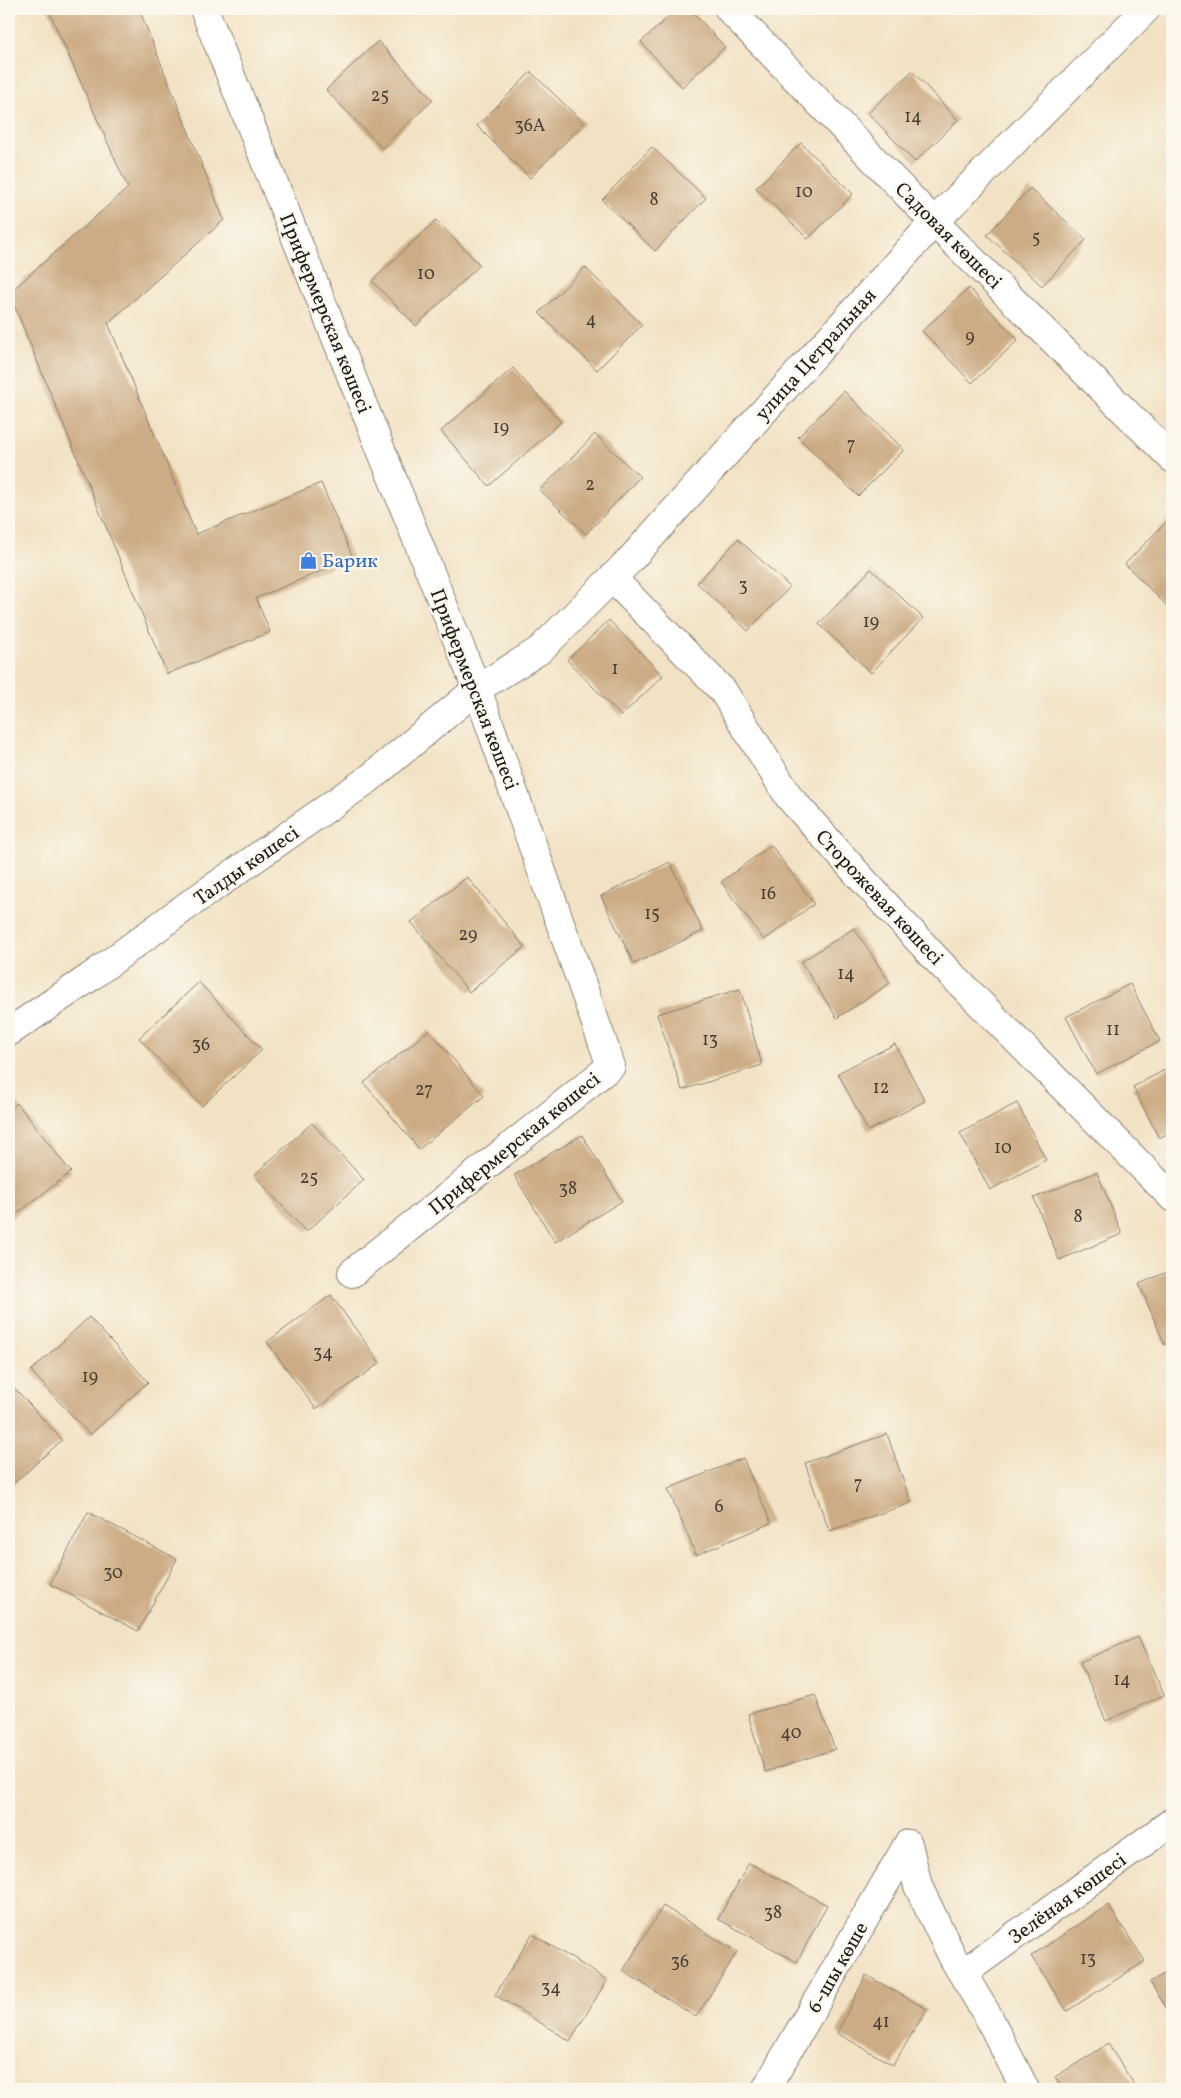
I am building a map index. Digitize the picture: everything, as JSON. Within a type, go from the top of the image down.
[{"type":"street","name":"Прифермерская көшесі","points":[[204,9],[477,689],[611,1066],[352,1273]]},
{"type":"street","name":"Садовая көшесі","points":[[729,9],[934,222],[1172,458]]},
{"type":"street","name":"улица Цетральная","points":[[477,689],[540,650],[612,578],[934,222],[1146,9]]},
{"type":"street","name":"Сторожевая көшесі","points":[[612,578],[723,691],[789,797],[862,879],[938,962],[1172,1198]]},
{"type":"street","name":"Талды көшесі","points":[[9,1032],[89,978],[184,908],[370,778],[477,689]]},
{"type":"street","name":"Зелёная көшесі","points":[[962,1973],[1172,1822]]},
{"type":"street","name":"6-шы көше","points":[[766,2089],[908,1844],[918,1886],[962,1973]]},
{"type":"street","points":[[962,1973],[988,2016],[1025,2089]]},
{"type":"building","points":[[48,9],[139,9],[224,220],[108,323],[196,534],[321,483],[353,558],[256,598],[270,632],[167,674],[9,293],[128,188]]},
{"type":"building","points":[[677,9],[690,9],[725,47],[682,87],[641,42]]},
{"type":"building","points":[[378,41],[433,100],[382,148],[326,90]]},
{"type":"building","points":[[912,71],[958,120],[915,162],[868,113]]},
{"type":"building","points":[[531,72],[584,123],[530,178],[477,126]]},
{"type":"building","points":[[801,143],[853,194],[808,239],[756,188]]},
{"type":"building","points":[[652,147],[706,198],[655,251],[602,200]]},
{"type":"building","points":[[1030,188],[1086,240],[1042,286],[987,235]]},
{"type":"building","points":[[436,220],[480,265],[416,326],[372,281]]},
{"type":"building","points":[[585,267],[642,325],[597,370],[539,313]]},
{"type":"building","points":[[969,288],[1018,340],[972,383],[922,331]]},
{"type":"building","points":[[513,368],[561,422],[489,486],[441,431]]},
{"type":"building","points":[[844,391],[904,450],[858,496],[798,437]]},
{"type":"building","points":[[595,434],[640,477],[586,534],[540,490]]},
{"type":"building","points":[[1172,516],[1172,611],[1125,564]]},
{"type":"building","points":[[738,539],[790,587],[748,631],[697,583]]},
{"type":"building","points":[[871,569],[923,618],[871,673],[819,624]]},
{"type":"building","points":[[609,620],[663,676],[621,716],[567,660]]},
{"type":"building","points":[[771,845],[814,904],[764,940],[721,882]]},
{"type":"building","points":[[670,862],[703,931],[634,964],[601,896]]},
{"type":"building","points":[[467,877],[525,947],[469,992],[411,922]]},
{"type":"building","points":[[854,928],[890,983],[837,1018],[801,962]]},
{"type":"building","points":[[199,982],[262,1050],[202,1106],[139,1038]]},
{"type":"building","points":[[1130,984],[1160,1041],[1096,1074],[1066,1017]]},
{"type":"building","points":[[740,989],[762,1065],[682,1090],[657,1014]]},
{"type":"building","points":[[429,1030],[484,1096],[419,1149],[364,1083]]},
{"type":"building","points":[[895,1044],[925,1101],[868,1131],[838,1073]]},
{"type":"building","points":[[1172,1066],[1172,1131],[1159,1138],[1133,1087]]},
{"type":"building","points":[[17,1103],[71,1172],[9,1220],[9,1110]]},
{"type":"building","points":[[1017,1103],[1046,1160],[990,1190],[960,1133]]},
{"type":"building","points":[[312,1123],[364,1180],[306,1232],[254,1175]]},
{"type":"building","points":[[582,1135],[622,1201],[555,1242],[514,1175]]},
{"type":"building","points":[[1097,1172],[1122,1234],[1059,1260],[1034,1198]]},
{"type":"building","points":[[1172,1270],[1172,1342],[1165,1345],[1139,1284]]},
{"type":"building","points":[[331,1295],[380,1363],[316,1409],[267,1342]]},
{"type":"building","points":[[89,1317],[148,1382],[90,1435],[31,1371]]},
{"type":"building","points":[[9,1382],[62,1440],[9,1488]]},
{"type":"building","points":[[887,1434],[911,1503],[829,1531],[805,1463]]},
{"type":"building","points":[[743,1458],[771,1523],[696,1555],[668,1489]]},
{"type":"building","points":[[88,1512],[177,1559],[138,1631],[50,1584]]},
{"type":"building","points":[[1138,1637],[1164,1695],[1106,1721],[1080,1662]]},
{"type":"building","points":[[815,1695],[835,1749],[765,1772],[748,1714]]},
{"type":"building","points":[[749,1863],[827,1905],[797,1962],[718,1919]]},
{"type":"building","points":[[1108,1905],[1145,1961],[1067,2011],[1031,1956]]},
{"type":"building","points":[[663,1906],[737,1952],[696,2017],[623,1971]]},
{"type":"building","points":[[532,1934],[607,1980],[570,2041],[495,1995]]},
{"type":"building","points":[[1172,1969],[1172,2018],[1150,1982]]},
{"type":"building","points":[[866,1975],[927,2009],[893,2065],[837,2033]]},
{"type":"building","points":[[1108,2044],[1137,2089],[1062,2089],[1055,2077]]},
{"type":"building","points":[[508,2081],[521,2089],[503,2089]]},
{"type":"place","name":"Барик","points":[[308,560]]}]
